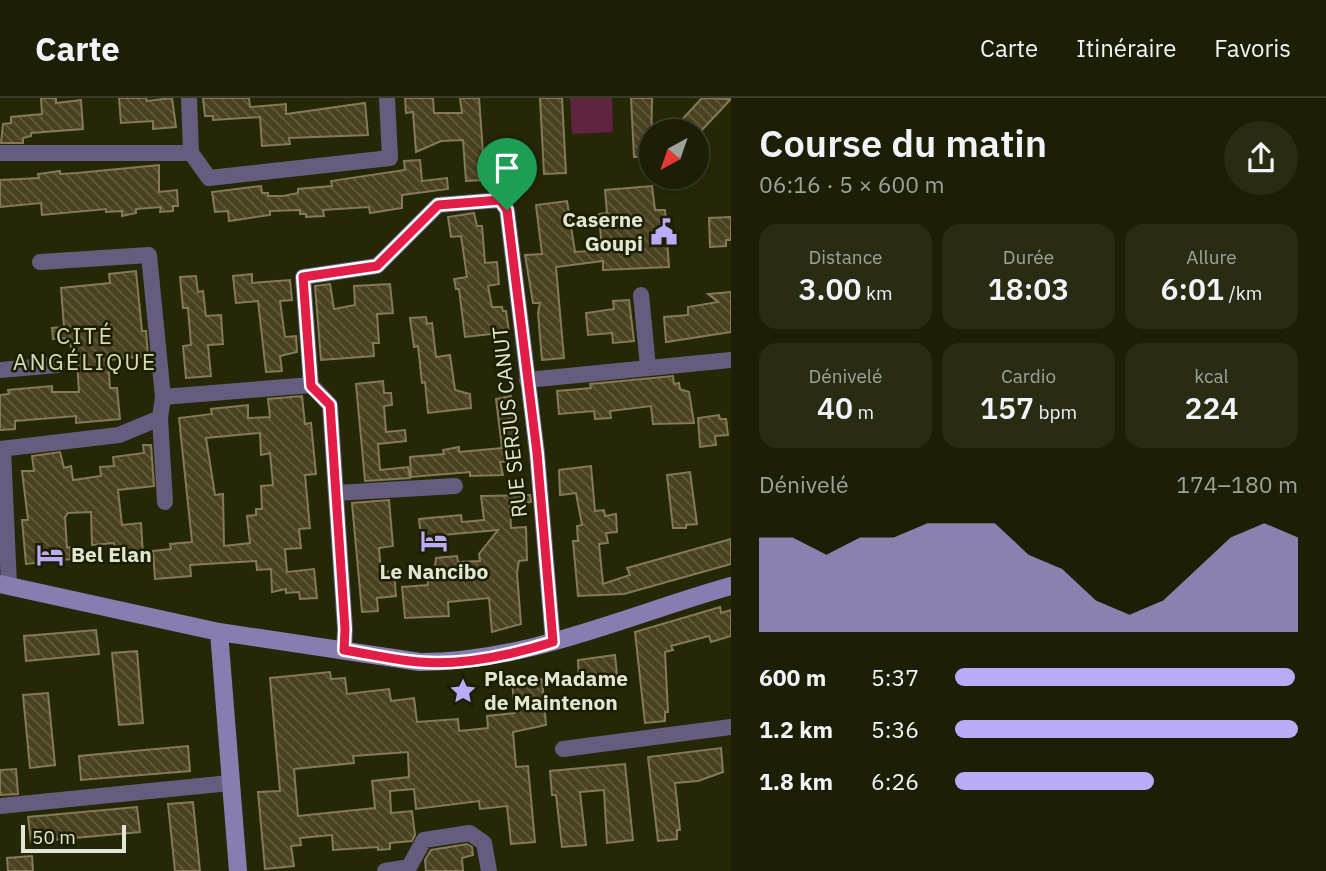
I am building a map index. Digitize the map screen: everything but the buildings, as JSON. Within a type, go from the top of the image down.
[{"type":"street","points":[[189,98],[191,153],[209,178],[390,158],[387,98]]},
{"type":"street","points":[[0,153],[191,153]]},
{"type":"street","name":"RUE SERJUS CANUT","points":[[311,386],[303,277],[377,266],[438,205],[500,200],[507,210],[553,642]]},
{"type":"street","points":[[40,262],[149,255],[163,397],[160,418],[165,502]]},
{"type":"street","points":[[641,295],[648,368]]},
{"type":"street","points":[[527,380],[731,360]]},
{"type":"street","points":[[0,370],[57,365]]},
{"type":"street","points":[[163,397],[311,386],[330,405],[345,629],[344,650]]},
{"type":"street","points":[[160,418],[118,435],[2,449],[4,584],[219,632],[420,662],[450,662],[501,656],[731,586]]},
{"type":"street","points":[[336,493],[455,486]]},
{"type":"street","points":[[219,632],[238,871]]},
{"type":"street","points":[[563,749],[731,726]]},
{"type":"street","points":[[0,806],[230,783]]},
{"type":"street","points":[[385,871],[409,867],[424,840],[470,834],[484,843],[489,871]]},
{"type":"shaded area","points":[[570,98],[612,98],[613,132],[572,134]]},
{"type":"place","name":"Caserne Goupi","points":[[664,232]]},
{"type":"place","name":"Le Nancibo","points":[[434,541]]},
{"type":"place","name":"Bel Elan","points":[[50,555]]},
{"type":"place","name":"Place Madame de Maintenon","points":[[463,691]]},
{"type":"district","name":"CITÉ ANGÉLIQUE","points":[[85,349]]},
{"type":"route","points":[[500,200],[507,210],[537,453],[553,642],[522,652],[450,662],[420,662],[344,650],[345,629],[330,405],[311,386],[303,277],[377,266],[438,205],[500,200]]}]
